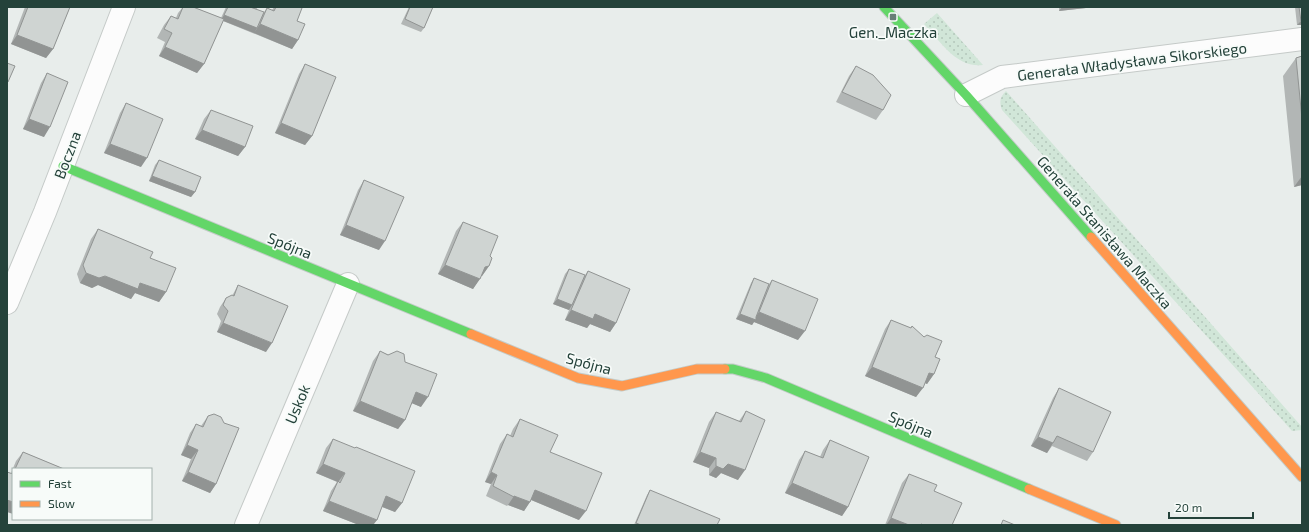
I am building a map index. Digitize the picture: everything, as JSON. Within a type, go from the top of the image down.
[{"type":"street","name":"Boczna","points":[[7,303],[63,166],[124,7]]},
{"type":"street","name":"Generała Stanisława Maczka","points":[[884,7],[966,95],[1302,476]]},
{"type":"street","name":"Generała Władysława Sikorskiego","points":[[966,95],[1002,77],[1302,39]]},
{"type":"street","name":"Spójna","points":[[63,166],[578,378],[622,386],[697,369],[732,369],[766,378],[1116,525]]},
{"type":"street","name":"Uskok","points":[[246,525],[348,284]]},
{"type":"green space","points":[[937,13],[983,65],[973,65],[957,58],[924,24]]},
{"type":"green space","points":[[1006,91],[1302,427],[1302,430],[1292,431],[1002,110],[1001,99],[1002,95]]},
{"type":"building","points":[[28,7],[70,7],[53,49],[17,35]]},
{"type":"building","points":[[183,7],[193,7],[224,19],[204,64],[165,47],[172,33],[164,29],[171,16],[178,19]]},
{"type":"building","points":[[228,7],[250,7],[264,12],[257,28],[224,15]]},
{"type":"building","points":[[276,7],[302,8],[297,21],[305,24],[298,40],[260,24],[267,8],[274,11]]},
{"type":"building","points":[[410,7],[433,7],[424,28],[405,19]]},
{"type":"building","points":[[1299,7],[1302,7],[1301,21]]},
{"type":"building","points":[[1302,56],[1302,119],[1296,58]]},
{"type":"building","points":[[7,63],[15,66],[8,82],[7,82]]},
{"type":"building","points":[[305,64],[336,77],[312,136],[281,123]]},
{"type":"building","points":[[856,66],[873,75],[891,95],[883,110],[842,92]]},
{"type":"building","points":[[47,73],[68,82],[50,127],[29,119]]},
{"type":"building","points":[[126,103],[163,119],[147,158],[110,144]]},
{"type":"building","points":[[211,110],[253,126],[245,147],[202,130]]},
{"type":"building","points":[[159,160],[201,177],[195,192],[152,176]]},
{"type":"building","points":[[364,180],[404,197],[385,241],[346,225]]},
{"type":"building","points":[[463,222],[498,236],[490,256],[492,258],[489,266],[485,267],[480,279],[445,265]]},
{"type":"building","points":[[98,229],[153,252],[150,258],[176,268],[166,292],[140,283],[138,289],[105,276],[99,278],[86,273],[83,265]]},
{"type":"building","points":[[569,269],[585,275],[572,305],[557,299]]},
{"type":"building","points":[[588,271],[630,289],[616,323],[595,314],[593,319],[571,310]]},
{"type":"building","points":[[754,278],[769,284],[756,320],[740,314]]},
{"type":"building","points":[[772,280],[818,299],[805,331],[759,312]]},
{"type":"building","points":[[238,285],[288,306],[272,343],[223,323],[228,311],[223,305],[226,298],[232,295],[234,296]]},
{"type":"building","points":[[891,320],[911,328],[912,326],[924,337],[927,335],[942,341],[935,357],[940,359],[934,374],[929,373],[923,388],[872,367]]},
{"type":"building","points":[[380,351],[388,355],[397,351],[404,354],[405,362],[437,374],[428,397],[416,392],[405,420],[360,401]]},
{"type":"building","points":[[1059,388],[1111,412],[1093,452],[1057,436],[1053,443],[1038,437]]},
{"type":"building","points":[[746,411],[765,420],[745,470],[728,464],[723,469],[716,466],[716,458],[700,452],[716,412],[741,422]]},
{"type":"building","points":[[214,414],[221,417],[224,423],[239,428],[216,484],[188,472],[198,450],[187,445],[196,424],[203,427],[208,416]]},
{"type":"building","points":[[520,419],[558,435],[550,452],[602,473],[586,511],[535,490],[530,502],[514,497],[493,486],[497,475],[491,472],[507,434],[513,437]]},
{"type":"building","points":[[333,439],[415,471],[402,503],[386,496],[377,520],[329,501],[338,481],[340,483],[345,473],[323,464]]},
{"type":"building","points":[[830,440],[869,457],[848,507],[792,483],[805,451],[823,458]]},
{"type":"building","points":[[23,452],[62,468],[15,468]]},
{"type":"building","points":[[7,472],[12,474],[12,502],[7,500]]},
{"type":"building","points":[[909,474],[937,485],[934,491],[962,503],[952,525],[909,525],[891,518]]},
{"type":"building","points":[[650,490],[720,519],[717,525],[641,525],[636,523]]},
{"type":"building","points":[[1003,520],[1015,525],[1001,525]]},
{"type":"traffic: fast","points":[[884,7],[966,95],[1091,237]]},
{"type":"traffic: fast","points":[[63,166],[471,334]]},
{"type":"traffic: fast","points":[[725,369],[733,369],[766,378],[1029,489]]},
{"type":"traffic: slow","points":[[1091,237],[1302,477]]},
{"type":"traffic: slow","points":[[471,334],[578,378],[622,386],[697,369],[725,369]]},
{"type":"traffic: slow","points":[[1029,489],[1116,525]]},
{"type":"place","name":"Gen._Maczka","points":[[893,17]]}]
